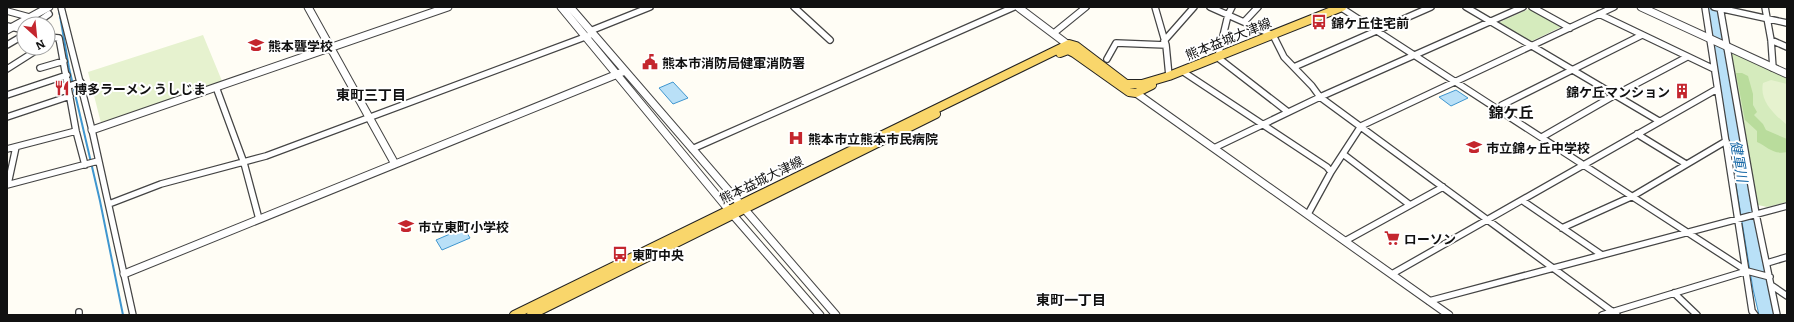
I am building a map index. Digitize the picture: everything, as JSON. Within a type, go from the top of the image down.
[{"type":"main road","name":"熊本益城大津線","points":[[1126,84],[1142,84],[1169,76],[1341,7]]},
{"type":"main road","name":"熊本益城大津線","points":[[742,207],[1057,48],[1066,42]]},
{"type":"main road","points":[[1066,42],[1082,49],[1136,93]]},
{"type":"main road","name":"熊本益城大津線","points":[[514,315],[742,207],[1062,52],[1068,50],[1074,53]]},
{"type":"main road","points":[[1074,53],[1125,91],[1136,93]]},
{"type":"main road","name":"熊本益城大津線","points":[[1136,93],[1169,76]]},
{"type":"main road","name":"熊本益城大津線","points":[[531,315],[731,212]]},
{"type":"street","points":[[38,7],[46,8]]},
{"type":"street","points":[[61,7],[81,82],[133,315]]},
{"type":"street","points":[[308,7],[395,164]]},
{"type":"street","points":[[92,130],[448,7]]},
{"type":"street","points":[[561,7],[731,212],[820,315]]},
{"type":"street","points":[[570,7],[836,315]]},
{"type":"street","points":[[109,204],[181,178],[244,163],[370,118],[586,37],[591,32],[650,7]]},
{"type":"street","points":[[794,7],[830,40]]},
{"type":"street","points":[[692,149],[1014,7]]},
{"type":"street","points":[[1018,7],[1066,42],[1074,53]]},
{"type":"street","points":[[1054,33],[1086,7]]},
{"type":"street","points":[[1155,7],[1165,43],[1169,76]]},
{"type":"street","points":[[1165,43],[1194,7]]},
{"type":"street","points":[[1210,7],[1273,35],[1284,57],[1320,97],[1555,268],[1615,314]]},
{"type":"street","points":[[1232,7],[1228,15],[1218,57],[1288,112]]},
{"type":"street","points":[[1244,22],[1258,7]]},
{"type":"street","points":[[1341,7],[1747,270],[1770,277]]},
{"type":"street","points":[[1294,67],[1431,7]]},
{"type":"street","points":[[1466,7],[1659,121]]},
{"type":"street","points":[[1214,148],[1320,97],[1523,7]]},
{"type":"street","points":[[1532,7],[1570,28]]},
{"type":"street","points":[[1308,214],[1331,172],[1361,126],[1614,7]]},
{"type":"street","points":[[1641,7],[1787,74]]},
{"type":"street","points":[[1705,7],[1738,219],[1755,315]]},
{"type":"street","points":[[1714,7],[1787,23]]},
{"type":"street","points":[[1765,7],[1771,40],[1773,68]]},
{"type":"street","points":[[31,16],[46,8]]},
{"type":"street","points":[[1720,8],[1756,214],[1777,315]]},
{"type":"street","points":[[7,11],[25,16]]},
{"type":"street","points":[[1599,14],[1714,69]]},
{"type":"street","points":[[1499,109],[1502,105],[1642,35]]},
{"type":"street","points":[[56,38],[60,38],[76,131],[85,165]]},
{"type":"street","points":[[7,44],[16,39]]},
{"type":"street","points":[[1771,40],[1786,45]]},
{"type":"street","points":[[1107,59],[1116,43],[1165,43]]},
{"type":"street","points":[[7,69],[27,56]]},
{"type":"street","points":[[1542,137],[1687,56]]},
{"type":"street","points":[[40,68],[64,61]]},
{"type":"street","points":[[124,274],[626,71]]},
{"type":"street","points":[[1182,71],[1326,167],[1331,172]]},
{"type":"street","points":[[7,95],[67,75]]},
{"type":"street","points":[[69,86],[81,82]]},
{"type":"street","points":[[216,86],[244,163],[259,219]]},
{"type":"street","points":[[1392,274],[1717,89]]},
{"type":"street","points":[[1136,93],[1449,315]]},
{"type":"street","points":[[7,117],[70,96]]},
{"type":"street","points":[[7,149],[76,131]]},
{"type":"street","points":[[1637,134],[1686,164]]},
{"type":"street","points":[[1562,228],[1633,196],[1726,141]]},
{"type":"street","points":[[16,147],[8,185],[98,161]]},
{"type":"street","points":[[1343,154],[1410,205]]},
{"type":"street","points":[[1345,241],[1443,187]]},
{"type":"street","points":[[1523,200],[1602,255]]},
{"type":"street","points":[[1429,301],[1787,206]]},
{"type":"street","points":[[1767,262],[1787,257]]},
{"type":"street","points":[[1602,315],[1615,314],[1674,293],[1747,270]]},
{"type":"street","points":[[1771,285],[1787,296]]},
{"type":"street","points":[[1674,293],[1697,315]]},
{"type":"green space","points":[[1529,9],[1561,27],[1530,42],[1498,23]]},
{"type":"green space","points":[[203,35],[222,81],[101,123],[88,72]]},
{"type":"green space","points":[[1731,54],[1735,54],[1787,77],[1787,202],[1767,207],[1758,205]]},
{"type":"green space","points":[[1736,73],[1742,73],[1748,76],[1753,94],[1753,105],[1757,112],[1754,115],[1763,124],[1766,130],[1787,139],[1787,152],[1782,153],[1771,150],[1757,142],[1757,131],[1745,120]]},
{"type":"green space","points":[[1771,80],[1787,84],[1787,125],[1773,112],[1763,96],[1763,83]]},
{"type":"water","name":"健軍川","points":[[1707,7],[1718,7],[1758,234],[1775,315],[1759,315],[1753,289]]},
{"type":"water","points":[[673,82],[688,98],[673,104],[659,88]]},
{"type":"water","points":[[1456,90],[1468,98],[1451,106],[1439,97]]},
{"type":"water","points":[[464,228],[470,238],[442,250],[436,240]]},
{"type":"waterway","points":[[59,10],[69,68],[100,201],[123,315]]},
{"type":"place","name":"錦ケ丘住宅前","points":[[1319,22]]},
{"type":"place","name":"熊本聾学校","points":[[256,45]]},
{"type":"place","name":"熊本市消防局健軍消防署","points":[[650,62]]},
{"type":"place","name":"博多ラーメン うしじま","points":[[62,88]]},
{"type":"place","name":"錦ケ丘マンション","points":[[1682,91]]},
{"type":"place","name":"熊本市立熊本市民病院","points":[[796,138]]},
{"type":"place","name":"市立錦ヶ丘中学校","points":[[1474,147]]},
{"type":"place","name":"市立東町小学校","points":[[406,226]]},
{"type":"place","name":"ローソン","points":[[1392,238]]},
{"type":"place","name":"東町中央","points":[[620,254]]},
{"type":"district","name":"東町三丁目","points":[[371,94]]},
{"type":"district","name":"錦ケ丘","points":[[1511,111]]},
{"type":"district","name":"東町一丁目","points":[[1071,299]]}]
